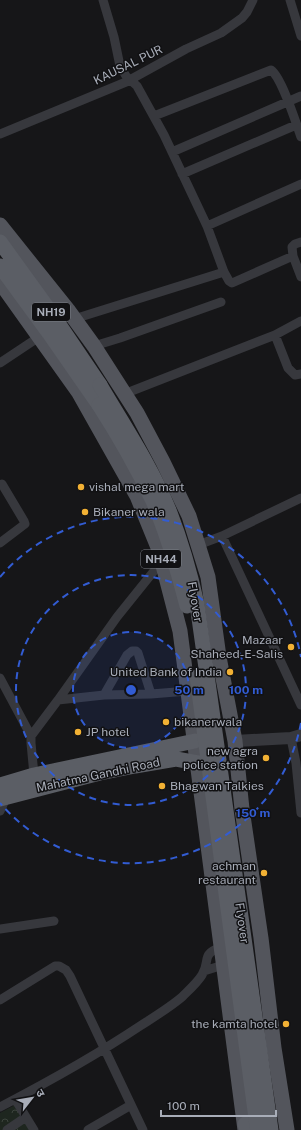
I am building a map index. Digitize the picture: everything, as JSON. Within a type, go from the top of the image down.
[{"type":"highway","name":"Flyover","points":[[0,242],[100,384],[145,460],[169,511],[184,554],[197,604],[254,1128]]},
{"type":"highway","name":"Flyover","points":[[0,266],[99,405],[127,450],[153,502],[173,554],[187,606],[254,1128]]},
{"type":"highway","name":"Mahatma Gandhi Road","points":[[2,793],[34,775],[194,741]]},
{"type":"highway","name":"Mahatma Gandhi Road","points":[[2,793],[100,772],[176,759],[198,763]]},
{"type":"main road","points":[[0,226],[68,310],[94,346],[124,394]]},
{"type":"main road","points":[[0,282],[39,337]]},
{"type":"main road","name":"NH44","points":[[39,337],[78,393],[137,496],[159,550],[180,631],[194,741]]},
{"type":"main road","name":"NH44","points":[[124,394],[137,413],[189,516],[208,577],[219,657],[235,741]]},
{"type":"main road","points":[[190,707],[228,704]]},
{"type":"main road","points":[[194,741],[223,964],[254,1128]]},
{"type":"main road","points":[[235,741],[274,1048],[287,1130]]},
{"type":"main road","points":[[201,790],[240,785]]},
{"type":"street","points":[[103,0],[114,37],[120,66],[124,74],[137,86],[154,116],[207,226],[224,272],[229,281],[232,283],[293,256]]},
{"type":"street","name":"KAUSAL PUR","points":[[0,134],[131,79],[186,49],[230,28],[247,12],[253,0]]},
{"type":"street","points":[[290,0],[301,36]]},
{"type":"street","points":[[154,116],[269,70],[276,75],[301,137]]},
{"type":"street","points":[[172,152],[301,96]]},
{"type":"street","points":[[182,174],[296,125]]},
{"type":"street","points":[[207,226],[301,184]]},
{"type":"street","points":[[301,242],[293,246],[293,256],[301,277]]},
{"type":"street","points":[[74,319],[224,272]]},
{"type":"street","points":[[94,346],[221,302]]},
{"type":"street","points":[[124,394],[275,334],[301,321]]},
{"type":"street","points":[[275,334],[288,368],[295,375],[301,374]]},
{"type":"street","points":[[0,363],[39,337]]},
{"type":"street","points":[[0,543],[25,524],[2,484]]},
{"type":"street","points":[[198,545],[222,536],[301,498]]},
{"type":"street","points":[[222,536],[301,705]]},
{"type":"street","points":[[31,736],[117,617],[162,561]]},
{"type":"street","points":[[104,695],[128,655],[134,650],[138,653],[142,661],[151,694]]},
{"type":"street","points":[[0,678],[31,736],[34,775]]},
{"type":"street","points":[[58,700],[104,695],[151,694],[188,691]]},
{"type":"street","points":[[235,741],[296,737],[301,813]]},
{"type":"street","points":[[0,811],[2,793]]},
{"type":"street","points":[[0,929],[54,921]]},
{"type":"street","points":[[0,1107],[106,1049],[177,1001],[199,980],[204,971],[209,952],[221,947]]},
{"type":"street","points":[[204,971],[223,964]]},
{"type":"street","points":[[0,1000],[55,966],[63,967],[70,976],[106,1049],[143,1130]]},
{"type":"street","points":[[15,1099],[34,1130]]},
{"type":"street","points":[[88,1130],[131,1105]]},
{"type":"street","points":[[7,1130],[26,1117]]},
{"type":"green space","points":[[17,1104],[34,1130],[0,1130],[0,1113]]},
{"type":"place","name":"vishal mega mart","points":[[81,487]]},
{"type":"place","name":"Bikaner wala","points":[[85,512]]},
{"type":"place","name":"Mazaar Shaheed-E-Salis","points":[[291,647]]},
{"type":"place","name":"United Bank of India","points":[[230,672]]},
{"type":"place","name":"bikanerwala","points":[[166,722]]},
{"type":"place","name":"JP hotel","points":[[78,732]]},
{"type":"place","name":"new agra police station","points":[[266,758]]},
{"type":"place","name":"Bhagwan Talkies","points":[[162,786]]},
{"type":"place","name":"achman restaurant","points":[[264,873]]},
{"type":"place","name":"the kamta hotel","points":[[286,1024]]}]
